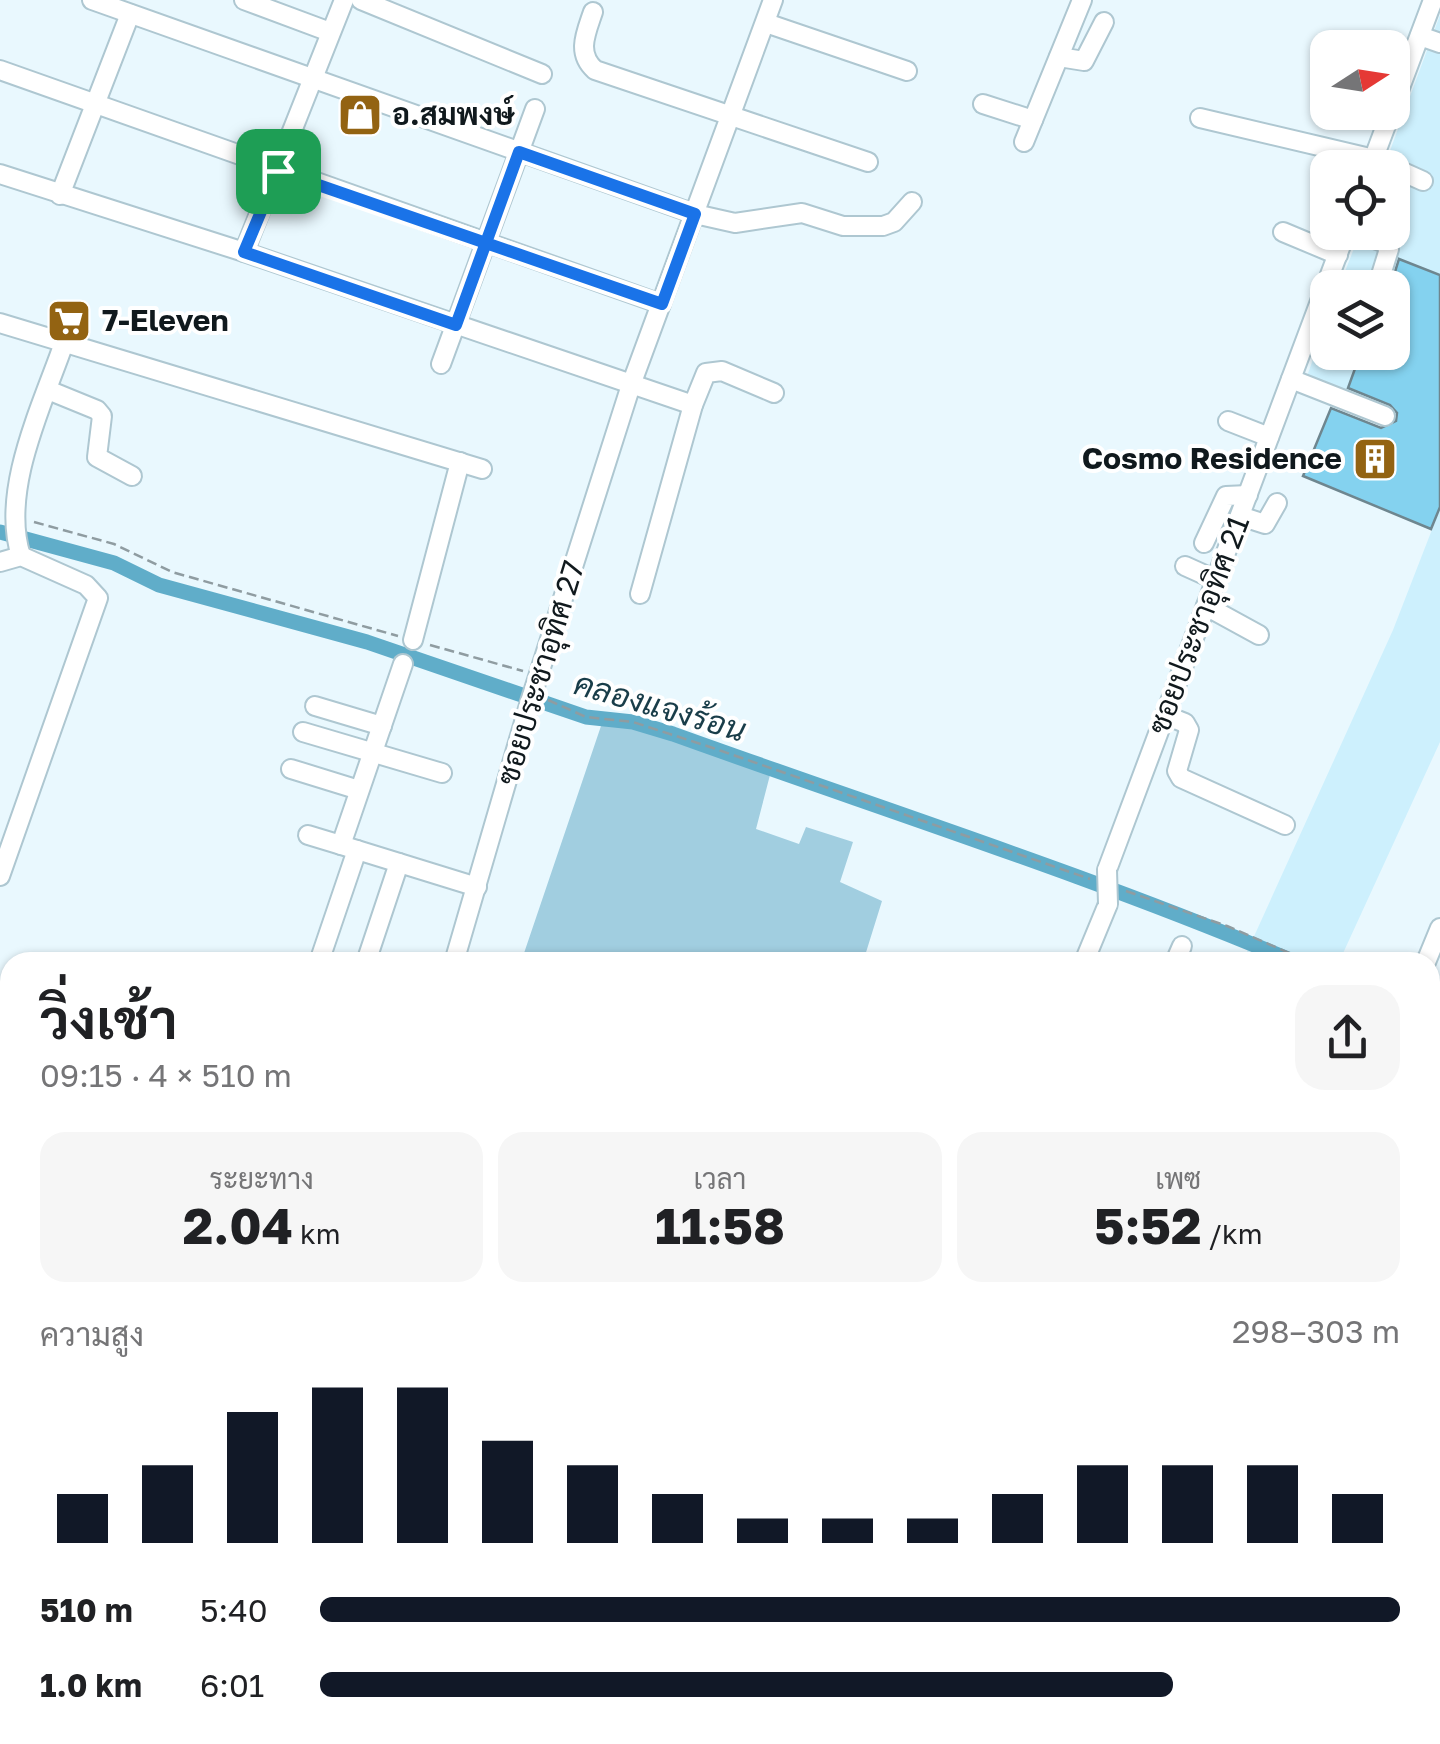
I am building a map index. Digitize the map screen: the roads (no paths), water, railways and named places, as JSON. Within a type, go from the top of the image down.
[{"type":"street","points":[[92,0],[695,214],[735,223],[802,213],[843,226],[866,227],[894,222],[912,202]]},
{"type":"street","points":[[244,0],[330,32]]},
{"type":"street","points":[[244,252],[344,0]]},
{"type":"street","points":[[360,0],[542,74]]},
{"type":"street","name":"ซอยประชาอุทิศ 27","points":[[457,952],[631,385],[774,0]]},
{"type":"street","points":[[1024,142],[1082,0]]},
{"type":"street","points":[[1410,63],[1433,0]]},
{"type":"street","points":[[593,12],[583,51],[585,61],[595,70],[868,162]]},
{"type":"street","points":[[60,194],[130,14]]},
{"type":"street","points":[[1059,57],[1084,62],[1104,22]]},
{"type":"street","points":[[766,23],[908,70]]},
{"type":"street","points":[[1420,36],[1440,43]]},
{"type":"street","points":[[0,70],[662,304]]},
{"type":"street","points":[[983,104],[1033,120]]},
{"type":"street","points":[[441,364],[535,109]]},
{"type":"street","points":[[1200,118],[1322,150]]},
{"type":"street","points":[[0,174],[244,252],[693,405]]},
{"type":"street","points":[[1410,176],[1423,181]]},
{"type":"street","points":[[1283,232],[1338,255]]},
{"type":"street","name":"ซอยประชาอุทิศ 21","points":[[1093,952],[1113,896],[1104,876],[1340,250]]},
{"type":"street","points":[[0,323],[482,469]]},
{"type":"street","points":[[0,876],[98,598],[86,585],[19,552],[10,516],[14,486],[64,343]]},
{"type":"street","points":[[640,594],[693,405],[706,373],[713,370],[774,393]]},
{"type":"street","points":[[1291,379],[1385,416]]},
{"type":"street","points":[[48,390],[97,410],[102,416],[97,457],[132,476]]},
{"type":"street","points":[[1228,421],[1269,437]]},
{"type":"street","points":[[413,640],[460,462]]},
{"type":"street","points":[[1204,543],[1221,501],[1233,494],[1248,496]]},
{"type":"street","points":[[1240,516],[1265,524],[1277,503]]},
{"type":"street","points":[[0,562],[19,552]]},
{"type":"street","points":[[1185,566],[1216,580]]},
{"type":"street","points":[[1206,606],[1259,635]]},
{"type":"street","points":[[322,952],[349,848],[359,790],[403,664]]},
{"type":"street","points":[[315,706],[382,726]]},
{"type":"street","points":[[1165,715],[1185,723],[1189,730],[1176,771],[1182,778],[1285,825]]},
{"type":"street","points":[[304,732],[442,773]]},
{"type":"street","points":[[291,769],[359,790]]},
{"type":"street","points":[[308,834],[476,886]]},
{"type":"street","points":[[369,952],[399,863]]},
{"type":"street","points":[[1430,952],[1440,928]]},
{"type":"waterway","name":"คลองแจงร้อน","points":[[0,532],[114,563],[159,585],[367,642],[586,717],[633,722],[673,734],[1064,872],[1270,952]]},
{"type":"place","name":"อ.สมพงษ์","points":[[360,115]]},
{"type":"place","name":"7-Eleven","points":[[69,321]]},
{"type":"place","name":"Cosmo Residence","points":[[1375,459]]}]
